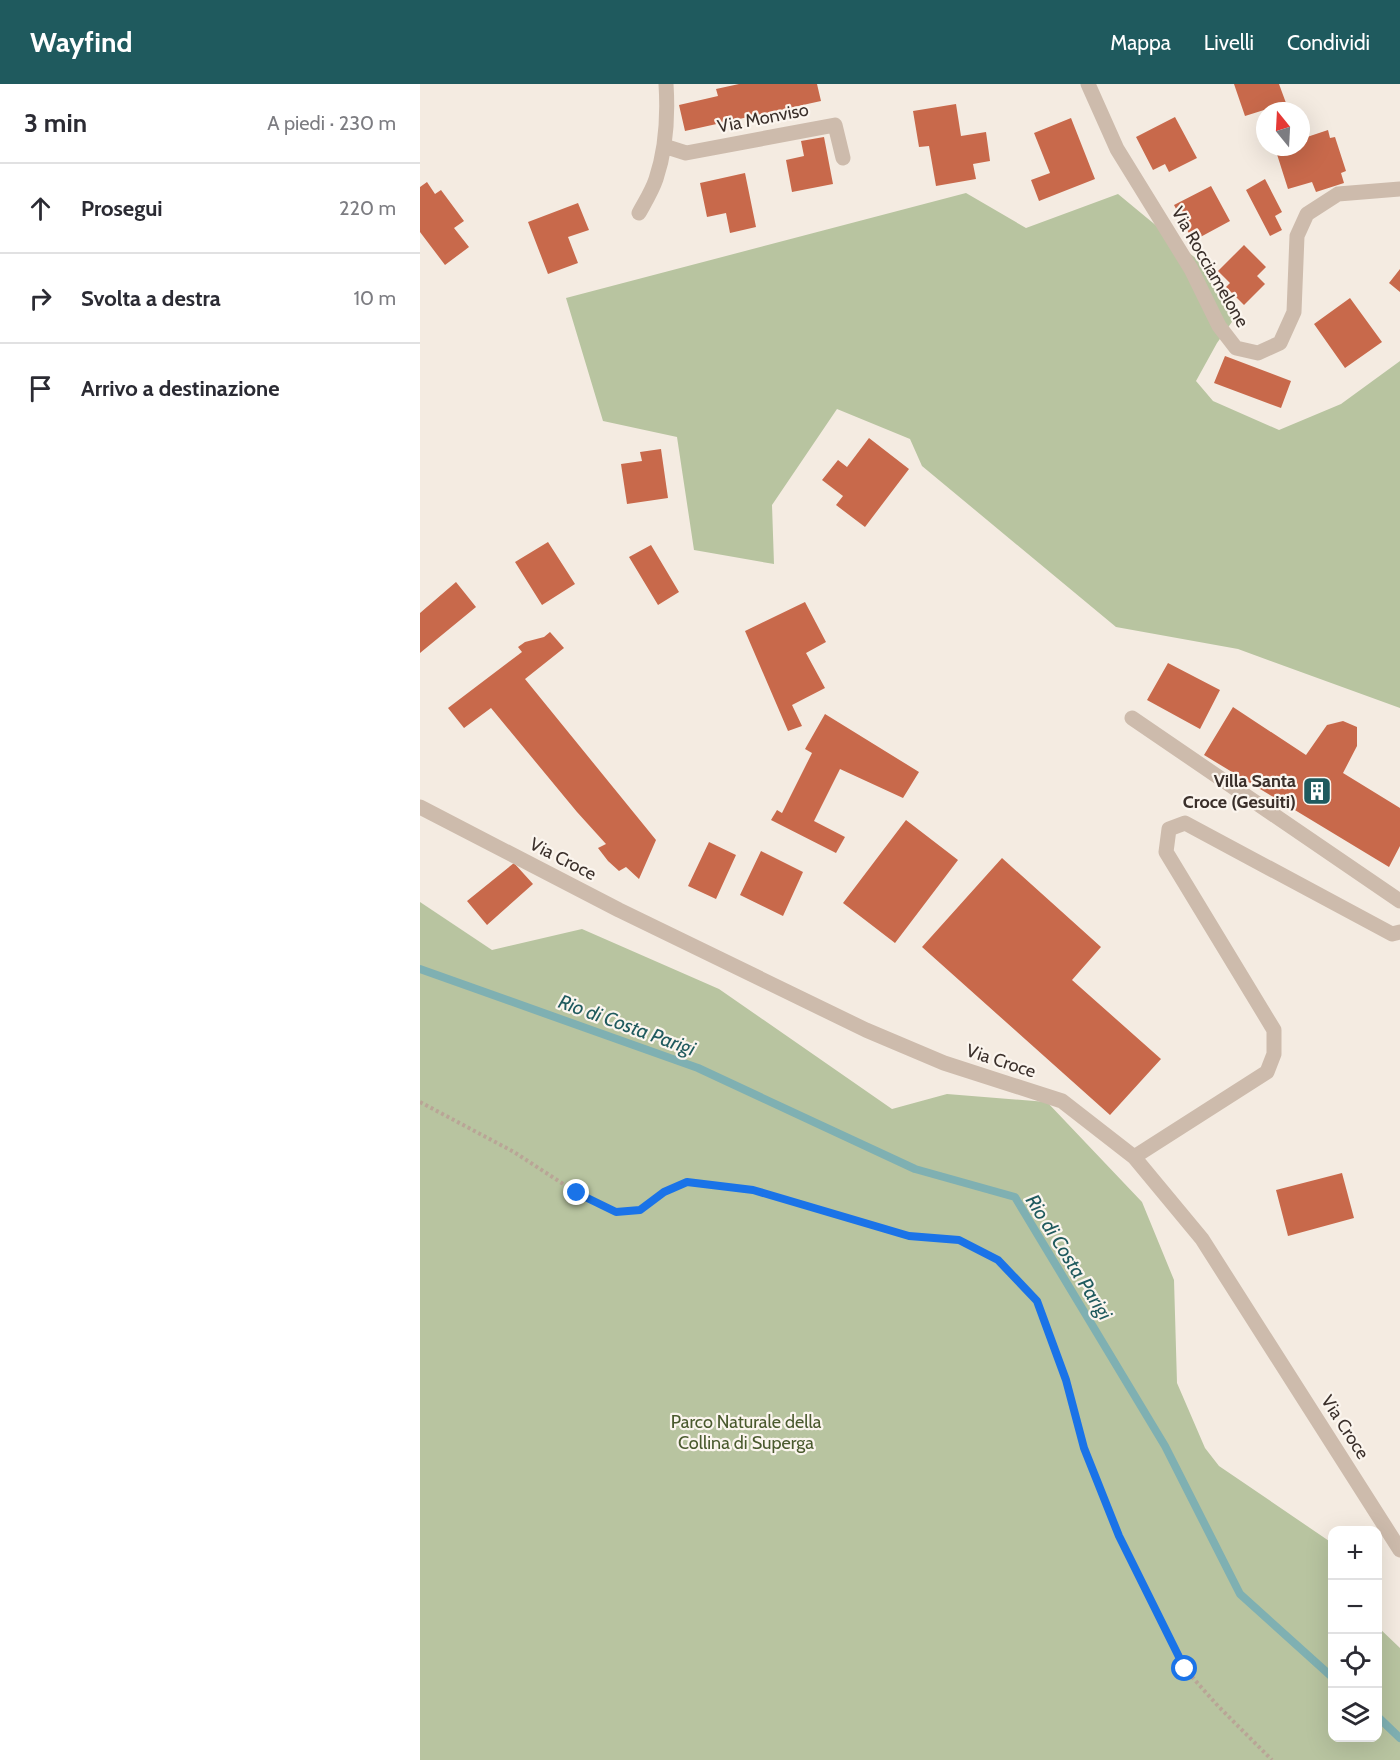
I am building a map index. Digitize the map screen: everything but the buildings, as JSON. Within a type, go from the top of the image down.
[{"type":"street","points":[[639,213],[656,180],[664,146],[666,84]]},
{"type":"street","name":"Via Rocciamelone","points":[[1088,84],[1117,149],[1191,269],[1219,326],[1236,348],[1258,353],[1280,343],[1294,312],[1297,236],[1307,214],[1338,194],[1400,189]]},
{"type":"street","name":"Via Monviso","points":[[664,146],[686,153],[834,124],[843,159]]},
{"type":"street","points":[[1132,718],[1400,901]]},
{"type":"street","name":"Via Croce","points":[[420,807],[620,910],[866,1030],[944,1063],[1062,1101],[1134,1157],[1202,1239],[1400,1550]]},
{"type":"street","points":[[1134,1157],[1268,1072],[1274,1054],[1274,1030],[1166,852],[1169,829],[1185,823],[1392,934],[1400,932]]},
{"type":"path","points":[[420,1102],[514,1152],[577,1193],[616,1212],[640,1210],[664,1192],[687,1182],[753,1190],[909,1236],[959,1240],[998,1260],[1037,1301],[1066,1380],[1084,1448],[1119,1536],[1185,1669],[1272,1760]]},
{"type":"green space","points":[[966,193],[1026,228],[1118,194],[1199,261],[1234,319],[1217,343],[1196,381],[1213,401],[1279,430],[1341,404],[1400,361],[1400,708],[1238,649],[1116,627],[922,466],[910,439],[837,409],[772,505],[774,564],[694,550],[677,437],[603,421],[566,298]]},
{"type":"green space","name":"Parco Naturale della Collina di Superga","points":[[420,902],[492,950],[582,929],[719,989],[892,1109],[947,1094],[1047,1102],[1142,1202],[1174,1280],[1177,1383],[1205,1448],[1219,1466],[1328,1540],[1328,1742],[1382,1742],[1382,1631],[1400,1648],[1400,1760],[420,1760]]},
{"type":"waterway","name":"Rio di Costa Parigi","points":[[420,969],[698,1068],[915,1169],[1015,1197],[1165,1446],[1240,1594],[1328,1673]]},
{"type":"waterway","name":"Rio di Costa Parigi","points":[[1382,1721],[1400,1738]]},
{"type":"place","name":"Villa Santa Croce (Gesuiti)","points":[[1317,791]]},
{"type":"route","points":[[577,1193],[616,1212],[640,1210],[664,1192],[687,1182],[753,1190],[909,1236],[959,1240],[998,1260],[1037,1301],[1066,1380],[1084,1448],[1119,1536],[1185,1669]]}]
